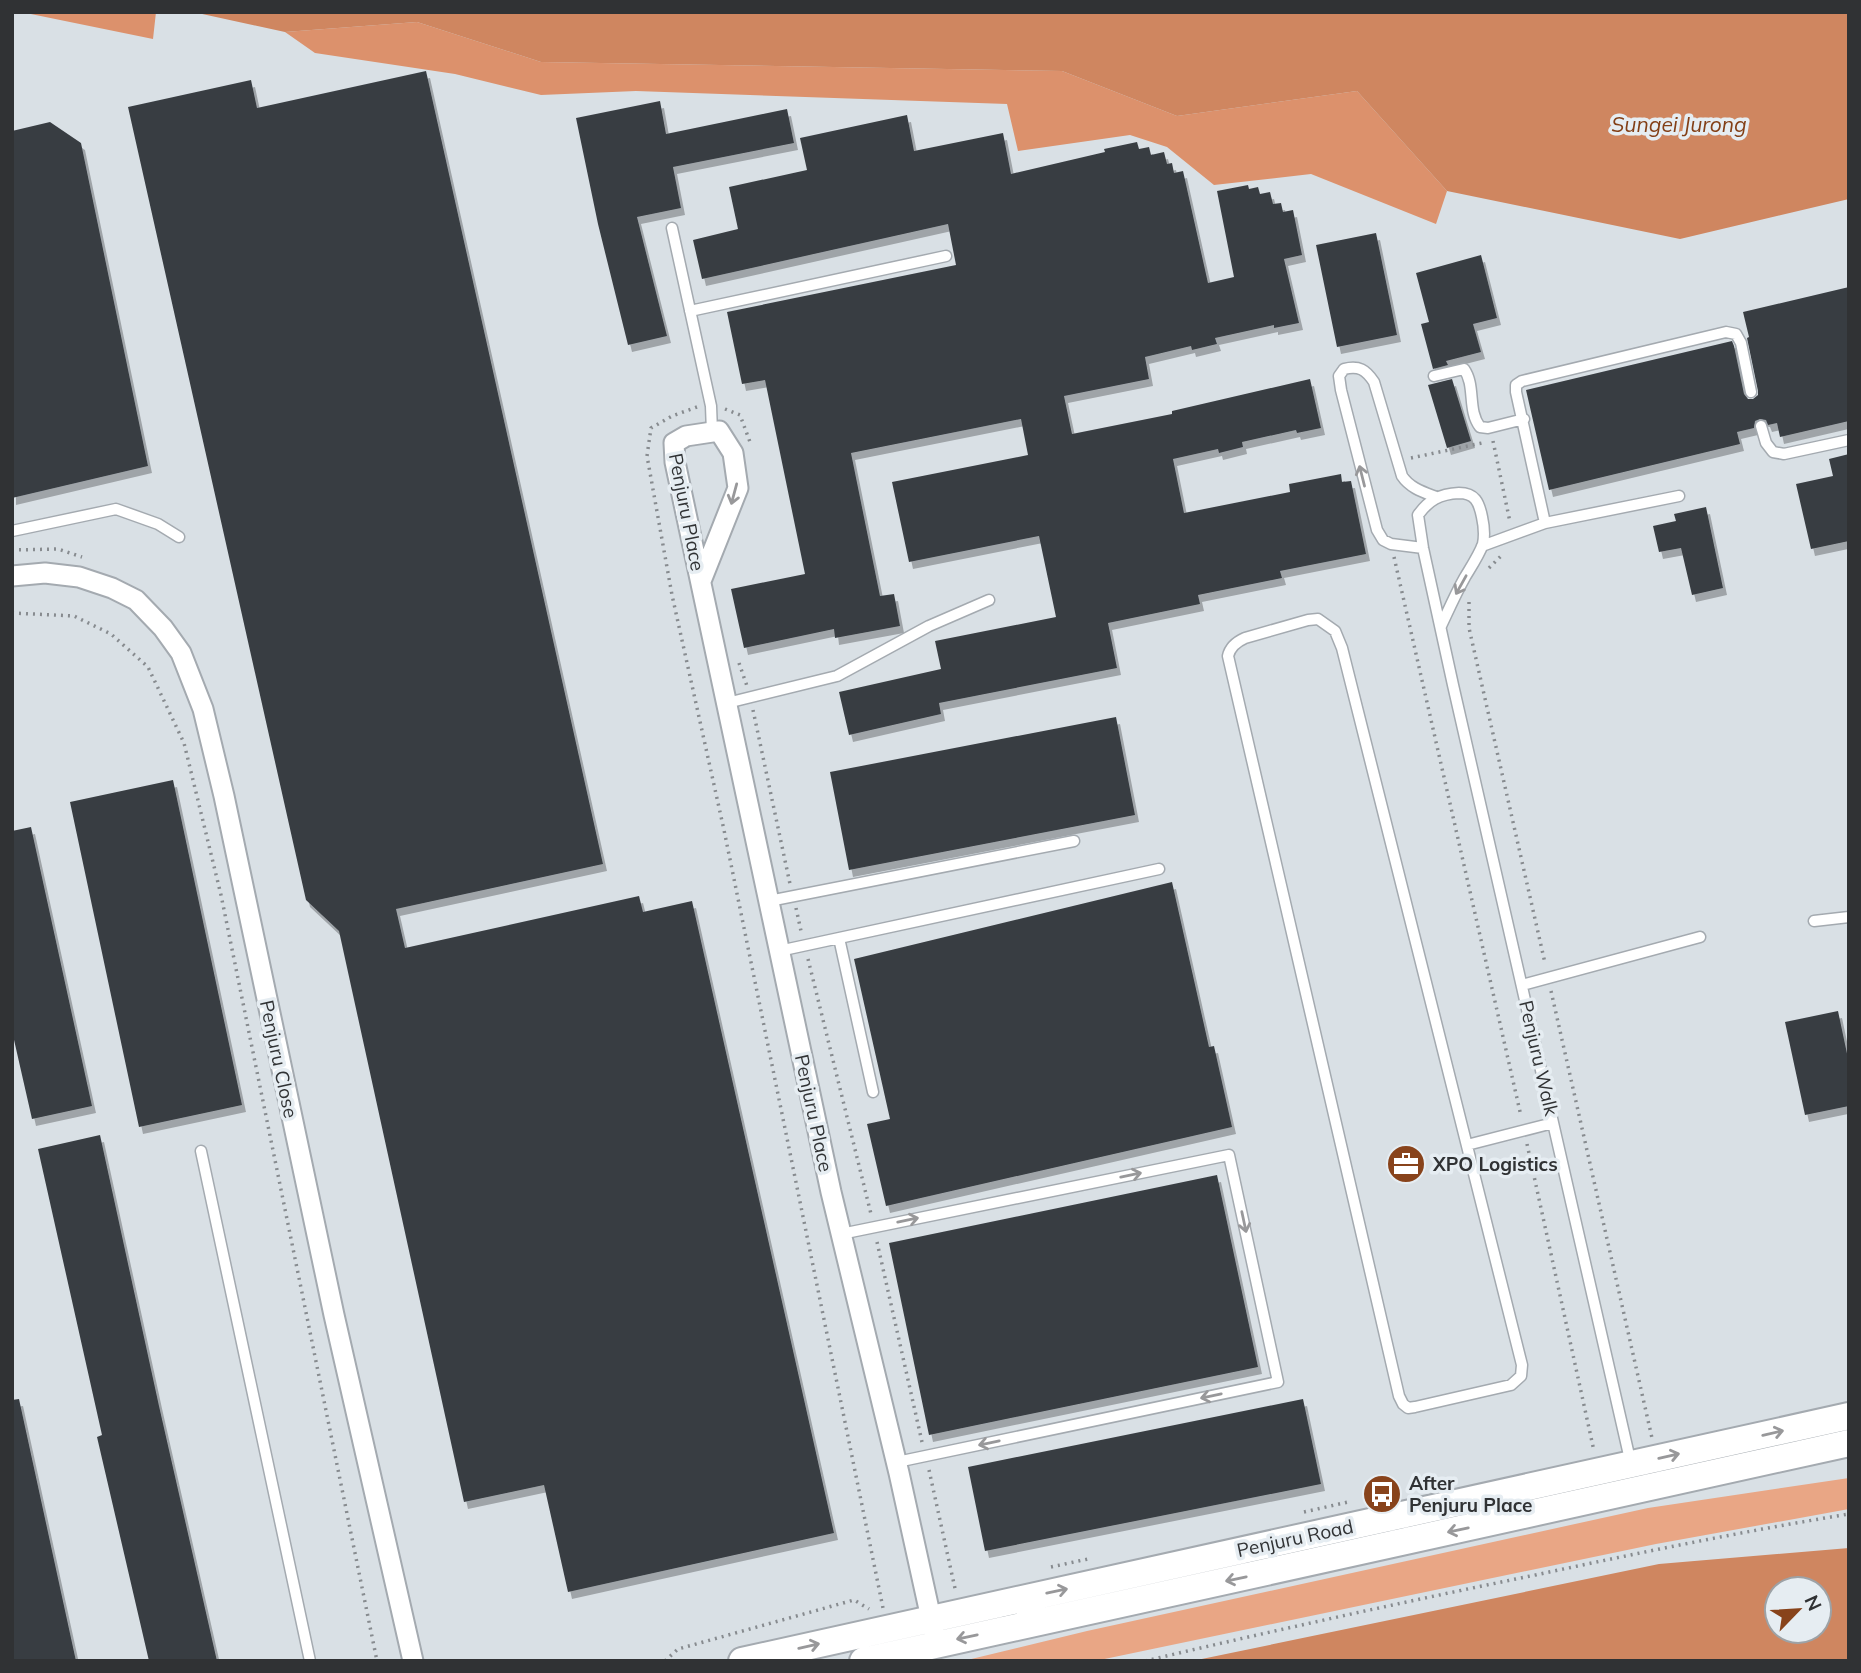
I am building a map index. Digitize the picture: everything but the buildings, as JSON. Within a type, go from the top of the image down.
[{"type":"main road","name":"Penjuru Road","points":[[742,1661],[1849,1416]]},
{"type":"main road","name":"Penjuru Road","points":[[863,1661],[1849,1443]]},
{"type":"street","name":"Penjuru Place","points":[[701,581],[738,488],[733,453],[719,431],[686,436],[674,443],[675,462],[841,1234],[897,1462],[936,1644]]},
{"type":"street","name":"Penjuru Close","points":[[12,576],[45,573],[79,577],[112,588],[136,600],[163,628],[181,653],[203,709],[224,796],[334,1315],[413,1661]]},
{"type":"lane","points":[[672,228],[711,407],[712,432]]},
{"type":"lane","points":[[690,311],[946,256]]},
{"type":"lane","points":[[1545,523],[1517,391],[1516,385],[1521,381],[1726,332],[1735,334],[1741,343],[1751,392]]},
{"type":"lane","points":[[1423,548],[1391,544],[1383,540],[1377,530],[1341,390],[1339,376],[1344,369],[1361,368],[1367,371],[1374,382],[1402,476],[1407,483],[1436,497],[1468,493],[1477,500],[1485,531],[1482,546],[1441,626]]},
{"type":"lane","points":[[1434,376],[1464,369],[1469,377],[1474,419],[1480,427],[1488,428],[1524,419]]},
{"type":"lane","points":[[1761,426],[1766,443],[1773,452],[1784,454],[1849,440]]},
{"type":"lane","points":[[1482,546],[1545,523],[1679,496]]},
{"type":"lane","name":"Penjuru Walk","points":[[1436,497],[1418,515],[1423,548],[1637,1491]]},
{"type":"lane","points":[[12,531],[116,509],[158,524],[179,537]]},
{"type":"lane","points":[[727,703],[837,676],[929,626],[989,600]]},
{"type":"lane","points":[[1318,619],[1335,631],[1346,661],[1467,1145],[1520,1353],[1521,1376],[1511,1385],[1408,1408],[1399,1396],[1227,656],[1230,649],[1245,638],[1318,619]]},
{"type":"lane","points":[[769,901],[1074,841]]},
{"type":"lane","points":[[779,951],[1159,869]]},
{"type":"lane","points":[[1814,921],[1849,917]]},
{"type":"lane","points":[[1522,985],[1700,937]]},
{"type":"lane","points":[[839,938],[873,1092]]},
{"type":"lane","points":[[1467,1145],[1553,1123]]},
{"type":"lane","points":[[201,1151],[310,1661]]},
{"type":"lane","points":[[841,1234],[1230,1155],[1278,1382],[897,1462]]},
{"type":"path","points":[[751,444],[740,415],[718,407],[699,407],[672,416],[651,428],[647,456],[672,595],[729,857],[887,1628]]},
{"type":"path","points":[[1399,461],[1493,441],[1513,535],[1512,545],[1484,573]]},
{"type":"path","points":[[1391,544],[1595,1456]]},
{"type":"path","points":[[1474,593],[1468,603],[1469,628],[1654,1444]]},
{"type":"path","points":[[12,613],[74,616],[111,634],[148,667],[184,743],[221,895],[377,1661]]},
{"type":"path","points":[[738,659],[750,698],[804,946],[874,1227],[961,1612]]},
{"type":"path","points":[[1145,1661],[1325,1618],[1658,1549],[1849,1514]]},
{"type":"shaded area","points":[[21,12],[156,12],[153,39]]},
{"type":"shaded area","points":[[417,22],[541,62],[1062,71],[1177,116],[1357,91],[1447,191],[1436,224],[1311,174],[1214,185],[1167,147],[1130,135],[1018,151],[1007,104],[636,91],[541,95],[455,74],[315,53],[285,32]]},
{"type":"shaded area","points":[[1849,1478],[1849,1509],[1656,1544],[1095,1661],[963,1661],[1087,1631],[1648,1508]]},
{"type":"water","name":"Sungei Jurong","points":[[193,12],[1849,12],[1849,199],[1680,239],[1447,191],[1357,91],[1177,116],[1062,71],[541,62],[417,22],[285,32]]},
{"type":"water","points":[[1849,1548],[1849,1661],[1192,1661],[1659,1564]]},
{"type":"place","name":"XPO Logistics","points":[[1406,1164]]},
{"type":"place","name":"After Penjuru Place","points":[[1382,1494]]}]
